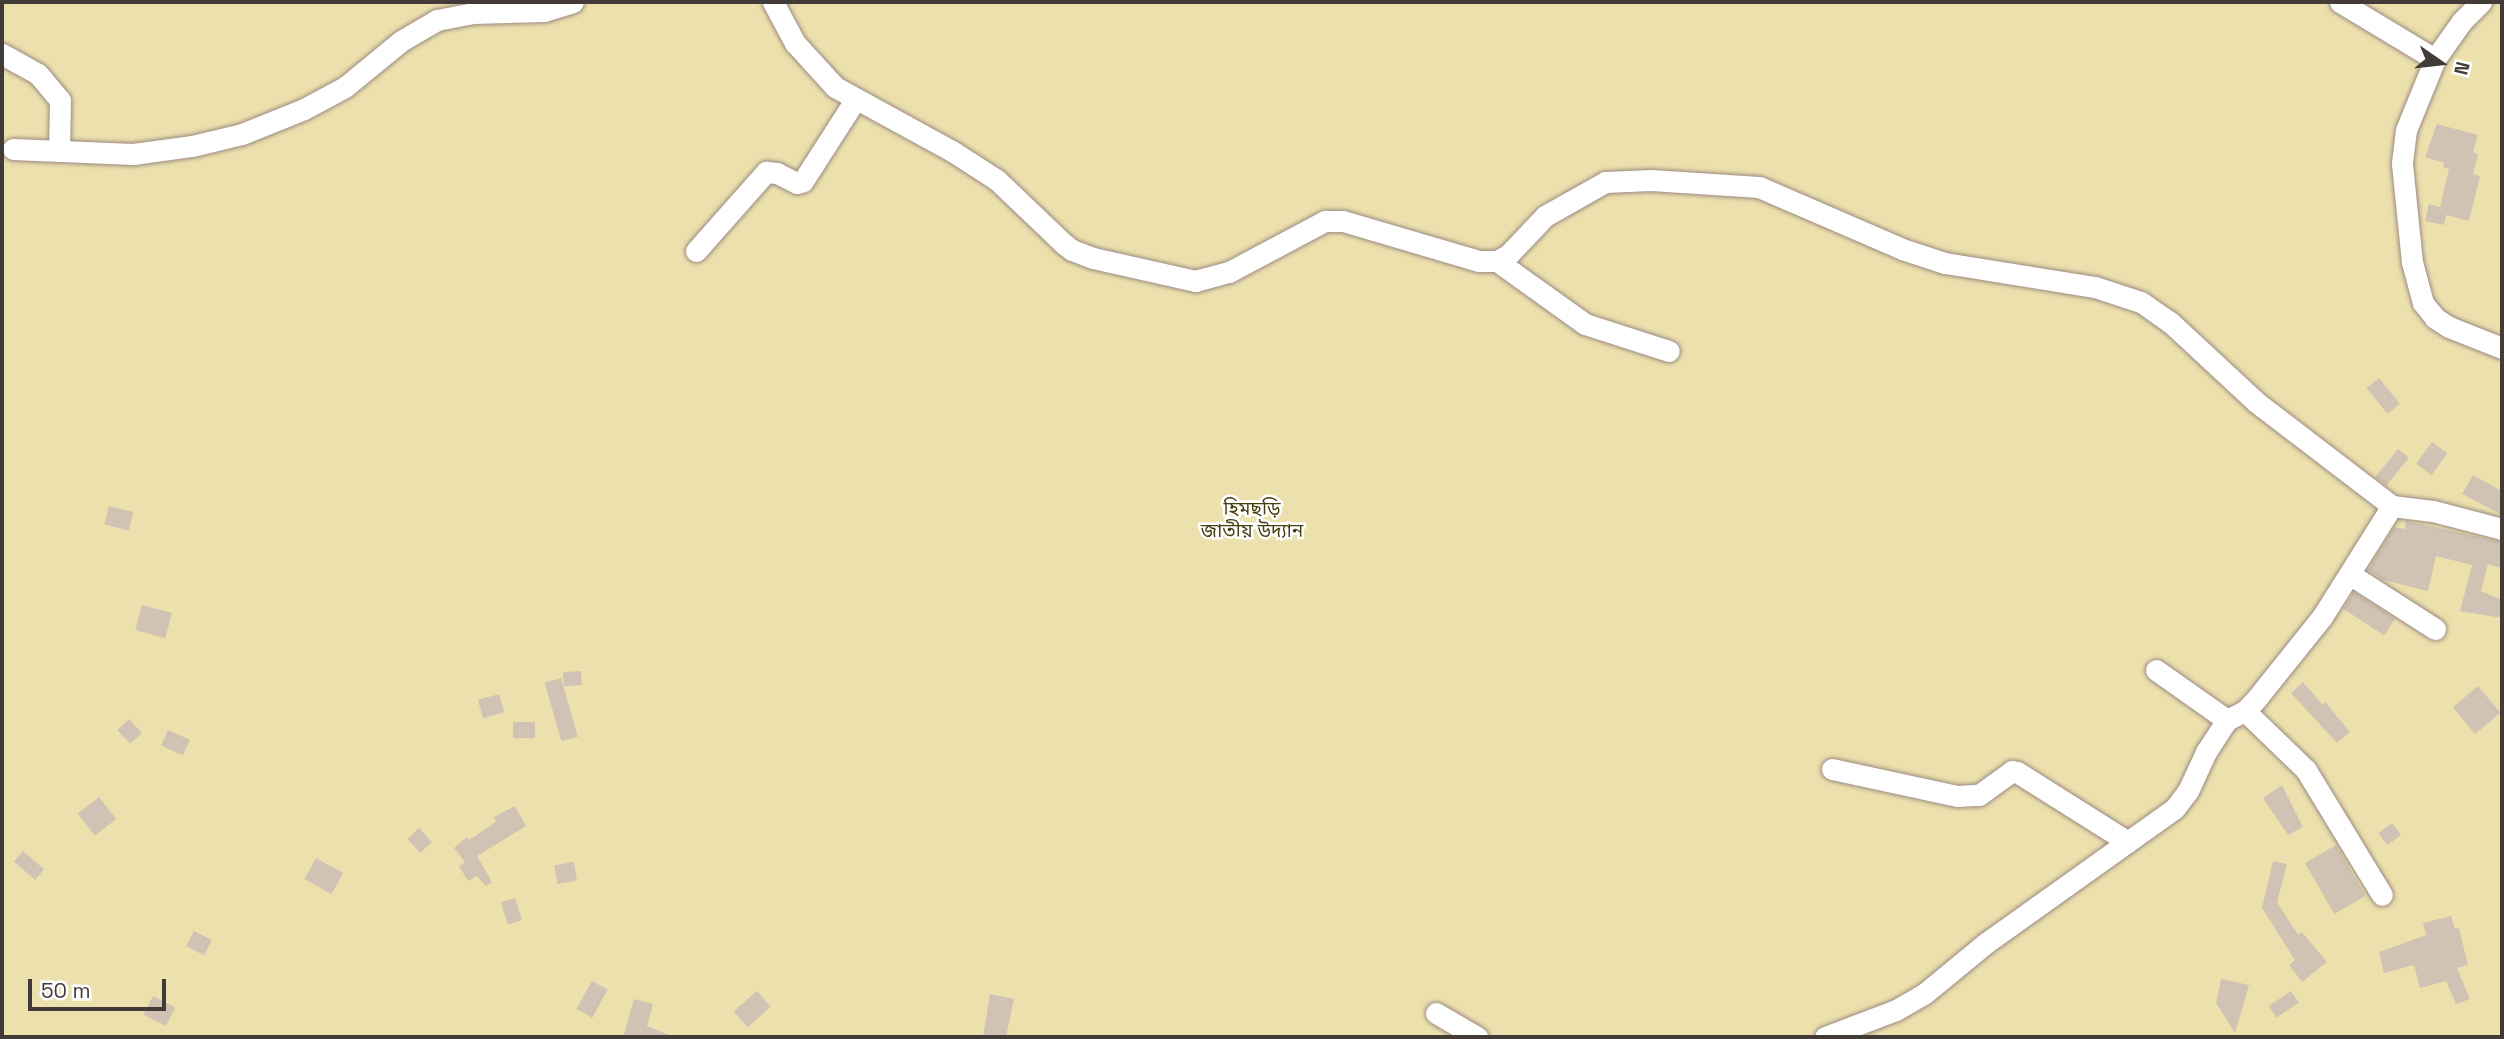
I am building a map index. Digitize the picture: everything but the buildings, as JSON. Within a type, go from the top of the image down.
[{"type":"street","points":[[13,149],[133,154],[192,146],[242,134],[304,109],[345,87],[401,41],[437,20],[473,13],[544,10],[573,2]]},
{"type":"street","points":[[774,2],[795,43],[835,87],[952,151],[997,180],[1064,244],[1072,250],[1093,257],[1195,281],[1229,272],[1325,221],[1343,221],[1479,261],[1497,261],[1509,254],[1545,216],[1605,181],[1651,180],[1759,187],[1902,250],[1945,263],[2095,287],[2141,302],[2170,322],[2256,402],[2392,506],[2433,511],[2502,529]]},
{"type":"street","points":[[2342,2],[2435,59]]},
{"type":"street","points":[[2481,2],[2462,21],[2435,59],[2406,130],[2402,153],[2404,201],[2417,289],[2435,318],[2502,348]]},
{"type":"street","points":[[2,54],[38,74],[60,100],[59,151]]},
{"type":"street","points":[[696,251],[766,172],[777,173],[797,183],[803,181],[855,100]]},
{"type":"street","points":[[1497,261],[1585,324],[1669,351]]},
{"type":"street","points":[[1825,1037],[1896,1010],[1924,994],[1986,943],[2175,808],[2188,791],[2206,752],[2322,617],[2351,575],[2392,506]]},
{"type":"street","points":[[2351,575],[2435,629]]},
{"type":"street","points":[[2156,670],[2236,716],[2306,769],[2382,895]]},
{"type":"street","points":[[1832,769],[1956,796],[1979,795],[2012,771],[2017,772],[2128,842]]},
{"type":"street","points":[[1436,1013],[1477,1037]]},
{"type":"green space","name":"হিমছড়ি জাতীয় উদ্যান","points":[[2,2],[2502,2],[2502,1037],[2,1037]]}]
